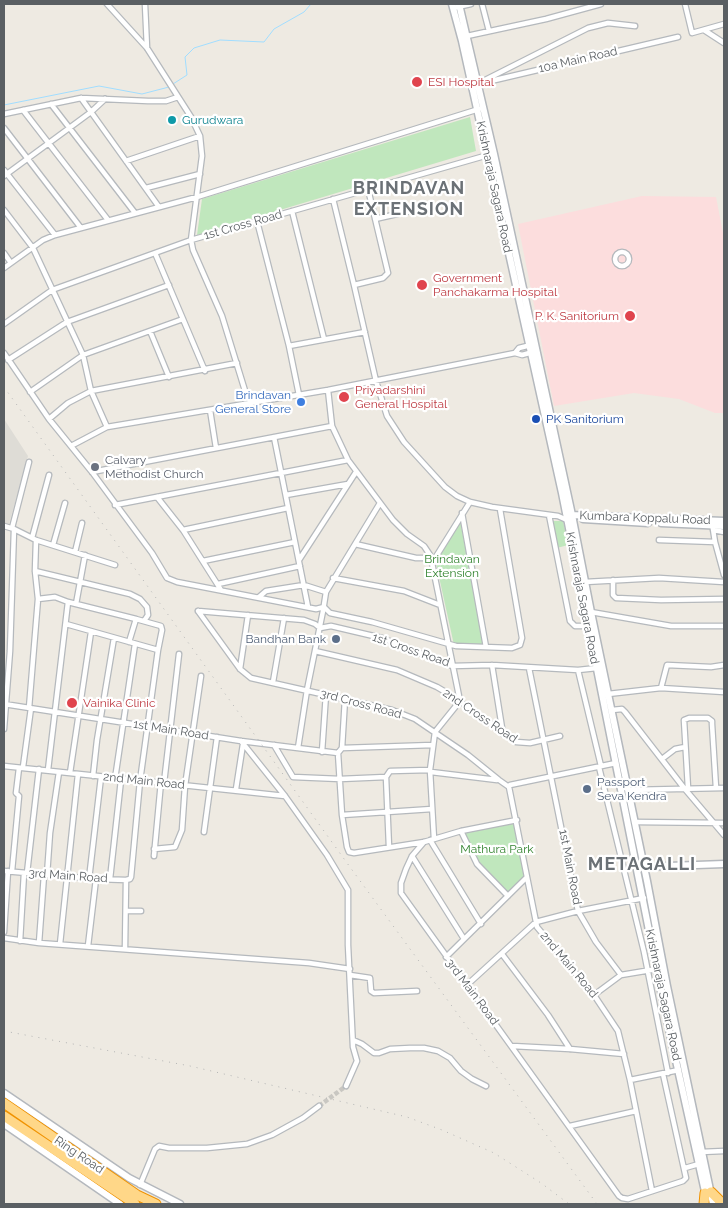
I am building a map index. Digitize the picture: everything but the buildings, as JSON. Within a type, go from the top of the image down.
[{"type":"highway","name":"Ring Road","points":[[4,1103],[135,1202]]},
{"type":"highway","name":"Ring Road","points":[[4,1116],[135,1202],[156,1204]]},
{"type":"highway","points":[[706,1204],[708,1193],[724,1204]]},
{"type":"main road","name":"Krishnaraja Sagara Road","points":[[456,6],[467,36],[478,84],[480,109]]},
{"type":"main road","name":"Krishnaraja Sagara Road","points":[[456,6],[491,155],[569,517],[585,582],[612,710],[640,867],[667,986],[708,1193]]},
{"type":"main road","name":"Krishnaraja Sagara Road","points":[[569,517],[597,668],[620,763],[629,790],[640,867]]},
{"type":"main road","name":"Kumbara Koppalu Road","points":[[569,517],[724,526]]},
{"type":"main road","name":"Kumbara Koppalu Road","points":[[712,525],[724,521]]},
{"type":"main road","points":[[640,867],[724,864]]},
{"type":"main road","name":"Krishnaraja Sagara Road","points":[[647,898],[657,969],[678,1070],[700,1152],[699,1164],[708,1193]]},
{"type":"main road","points":[[4,1093],[128,1178],[180,1204]]},
{"type":"main road","points":[[4,1124],[120,1204]]},
{"type":"main road","points":[[135,1202],[140,1184]]},
{"type":"main road","points":[[708,1193],[714,1204]]},
{"type":"street","points":[[107,4],[147,48],[200,136],[202,156],[192,240],[194,250],[222,316],[246,394],[253,399],[264,402]]},
{"type":"street","points":[[145,4],[147,48]]},
{"type":"street","points":[[456,6],[471,4]]},
{"type":"street","points":[[482,4],[490,31]]},
{"type":"street","points":[[467,36],[546,20],[601,4]]},
{"type":"street","points":[[686,4],[692,34],[724,24]]},
{"type":"street","points":[[478,84],[588,28],[608,23],[635,26]]},
{"type":"street","points":[[704,30],[724,43]]},
{"type":"street","name":"10a Main Road","points":[[478,84],[678,37]]},
{"type":"street","points":[[4,114],[81,98],[166,101],[178,97]]},
{"type":"street","points":[[81,98],[158,207]]},
{"type":"street","points":[[55,235],[5,173],[91,112],[105,99]]},
{"type":"street","points":[[51,104],[135,213]]},
{"type":"street","points":[[4,268],[43,240],[55,235],[197,197],[480,109]]},
{"type":"street","points":[[23,110],[108,220]]},
{"type":"street","points":[[4,128],[81,228]]},
{"type":"street","points":[[126,162],[200,136]]},
{"type":"street","name":"1st Cross Road","points":[[4,324],[52,290],[192,240],[491,155]]},
{"type":"street","points":[[146,188],[200,174]]},
{"type":"street","points":[[354,285],[383,278],[388,273],[368,189]]},
{"type":"street","points":[[332,199],[376,381],[387,416],[404,442],[445,488],[470,502],[569,517]]},
{"type":"street","points":[[4,210],[33,248],[82,355],[91,391],[107,428]]},
{"type":"street","points":[[375,219],[414,210]]},
{"type":"street","points":[[292,211],[324,339]]},
{"type":"street","points":[[257,221],[289,346],[299,395]]},
{"type":"street","points":[[4,253],[11,263]]},
{"type":"street","points":[[155,253],[205,371]]},
{"type":"street","points":[[8,360],[67,322],[169,285]]},
{"type":"street","points":[[30,392],[82,355],[184,319]]},
{"type":"street","points":[[150,331],[169,377]]},
{"type":"street","points":[[289,346],[365,332]]},
{"type":"street","points":[[71,446],[107,428],[264,402],[515,353],[522,355],[533,348]]},
{"type":"street","points":[[4,353],[49,420],[92,472],[152,553],[167,578],[189,585],[324,609],[330,613],[372,622],[448,646],[512,648],[520,645],[522,638],[500,508]]},
{"type":"street","points":[[49,420],[68,403],[91,391],[205,371],[237,363]]},
{"type":"street","points":[[328,390],[332,426],[348,460],[394,520],[407,534],[424,546],[430,555],[460,701],[435,732],[430,771],[432,840],[482,924]]},
{"type":"street","points":[[210,410],[216,448]]},
{"type":"street","points":[[92,472],[332,426]]},
{"type":"street","points":[[274,437],[308,607]]},
{"type":"street","points":[[116,505],[348,460]]},
{"type":"street","points":[[4,729],[13,597],[13,528],[29,462]]},
{"type":"street","points":[[299,560],[356,472]]},
{"type":"street","points":[[4,932],[8,871],[19,796],[16,793],[30,708],[38,599],[34,539],[50,475]]},
{"type":"street","points":[[286,495],[348,484]]},
{"type":"street","points":[[157,497],[183,530],[221,590]]},
{"type":"street","points":[[432,563],[470,502]]},
{"type":"street","points":[[53,545],[65,503]]},
{"type":"street","points":[[298,748],[326,592],[380,503]]},
{"type":"street","points":[[183,530],[288,508]]},
{"type":"street","points":[[462,514],[486,647]]},
{"type":"street","points":[[550,515],[570,621],[575,626],[588,626]]},
{"type":"street","points":[[75,552],[82,523]]},
{"type":"street","points":[[712,525],[724,532]]},
{"type":"street","points":[[712,525],[724,575]]},
{"type":"street","points":[[4,526],[13,528],[34,539],[114,566]]},
{"type":"street","points":[[659,540],[715,542]]},
{"type":"street","points":[[203,561],[295,542]]},
{"type":"street","points":[[355,544],[416,558],[426,558],[432,563]]},
{"type":"street","points":[[76,604],[85,556]]},
{"type":"street","points":[[218,584],[300,566]]},
{"type":"street","points":[[35,571],[130,594],[145,603],[148,616],[144,621]]},
{"type":"street","points":[[333,578],[404,591],[440,605]]},
{"type":"street","points":[[585,582],[659,578],[724,582]]},
{"type":"street","points":[[613,580],[613,595],[616,598],[661,600],[724,599]]},
{"type":"street","points":[[260,597],[266,591],[304,585],[326,592]]},
{"type":"street","points":[[38,599],[55,597],[161,626],[162,630],[146,726],[140,781]]},
{"type":"street","points":[[48,770],[68,602]]},
{"type":"street","name":"1st Cross Road","points":[[240,670],[198,611],[304,620],[320,627],[330,626],[382,638],[451,664],[578,670],[597,668]]},
{"type":"street","points":[[591,612],[671,626],[724,626]]},
{"type":"street","points":[[240,670],[248,615]]},
{"type":"street","points":[[273,682],[284,618]]},
{"type":"street","points":[[129,642],[136,619]]},
{"type":"street","points":[[66,624],[158,650]]},
{"type":"street","points":[[70,773],[91,632]]},
{"type":"street","points":[[93,776],[114,638]]},
{"type":"street","points":[[110,879],[123,723],[135,644]]},
{"type":"street","name":"2nd Cross Road","points":[[315,651],[397,670],[437,687],[460,701],[516,742],[523,744],[560,736]]},
{"type":"street","points":[[154,856],[179,654]]},
{"type":"street","points":[[492,665],[503,734]]},
{"type":"street","points":[[661,688],[667,665],[710,667],[724,665]]},
{"type":"street","name":"1st Main Road","points":[[529,668],[578,911],[596,942],[621,975]]},
{"type":"street","name":"3rd Cross Road","points":[[240,670],[251,678],[392,710],[415,719],[468,755],[509,787]]},
{"type":"street","points":[[578,670],[647,970],[684,1168],[699,1164]]},
{"type":"street","points":[[154,849],[175,847],[182,830],[185,786],[201,676]]},
{"type":"street","points":[[608,694],[661,688],[724,692]]},
{"type":"street","points":[[322,752],[326,694]]},
{"type":"street","points":[[345,699],[342,748],[338,753],[342,815],[349,852],[354,853],[424,842],[461,831],[517,820]]},
{"type":"street","name":"1st Main Road","points":[[5,704],[242,742],[338,753]]},
{"type":"street","points":[[612,710],[622,710],[625,712],[724,835]]},
{"type":"street","points":[[686,788],[684,720],[689,718],[710,719],[712,724],[716,788]]},
{"type":"street","points":[[204,832],[209,787],[218,737]]},
{"type":"street","points":[[236,789],[242,742]]},
{"type":"street","points":[[242,742],[285,796],[327,854],[348,890],[348,945],[353,1040],[357,1061],[346,1086]]},
{"type":"street","points":[[274,745],[293,777],[340,779],[386,777]]},
{"type":"street","points":[[342,748],[433,745]]},
{"type":"street","points":[[662,760],[675,749],[685,747]]},
{"type":"street","points":[[509,787],[510,785],[620,763]]},
{"type":"street","name":"2nd Main Road","points":[[4,766],[185,786],[236,789],[285,796]]},
{"type":"street","points":[[20,941],[22,908],[39,769]]},
{"type":"street","points":[[389,847],[386,777],[390,771],[430,771],[499,780]]},
{"type":"street","points":[[39,943],[45,875],[59,772]]},
{"type":"street","points":[[60,944],[78,774]]},
{"type":"street","points":[[90,879],[101,777]]},
{"type":"street","name":"3rd Main Road","points":[[8,871],[90,879],[130,879],[132,877],[140,781]]},
{"type":"street","name":"2nd Main Road","points":[[509,787],[517,820],[526,878],[540,932],[594,995],[615,1026],[630,1080],[652,1190]]},
{"type":"street","points":[[629,790],[724,788]]},
{"type":"street","points":[[342,815],[432,809]]},
{"type":"street","points":[[635,822],[724,822]]},
{"type":"street","points":[[461,831],[477,864],[508,896]]},
{"type":"street","name":"3rd Main Road","points":[[424,842],[412,856],[401,883],[401,893],[619,1196],[628,1199],[685,1180],[684,1168]]},
{"type":"street","points":[[412,856],[464,939]]},
{"type":"street","points":[[446,957],[482,924],[526,878]]},
{"type":"street","points":[[88,946],[96,879]]},
{"type":"street","points":[[125,949],[126,880]]},
{"type":"street","points":[[467,985],[536,922],[578,911],[647,898]]},
{"type":"street","points":[[126,910],[141,911]]},
{"type":"street","points":[[4,938],[39,943],[309,963],[370,978],[374,994],[417,991]]},
{"type":"street","points":[[502,954],[548,1015],[570,1049]]},
{"type":"street","points":[[594,995],[621,975],[657,969]]},
{"type":"street","points":[[353,1040],[374,1053],[390,1049],[410,1048],[438,1051],[450,1058],[461,1071],[486,1086]]},
{"type":"street","points":[[512,1046],[624,1054]]},
{"type":"street","points":[[630,1080],[678,1070]]},
{"type":"street","points":[[140,1184],[155,1149],[159,1146],[199,1148],[247,1144],[272,1135],[291,1125],[319,1106]]},
{"type":"street","points":[[570,1126],[636,1111]]},
{"type":"street","points":[[700,1152],[724,1151]]},
{"type":"shaded area","name":"P. K. Sanitorium","points":[[642,196],[716,197],[724,238],[724,413],[715,413],[679,399],[634,393],[554,406],[518,224]]},
{"type":"shaded area","points":[[4,419],[28,456],[9,524],[4,523]]},
{"type":"green space","points":[[470,117],[476,151],[197,235],[202,199]]},
{"type":"green space","name":"Brindavan Extension","points":[[460,520],[484,646],[454,645],[436,563]]},
{"type":"green space","points":[[551,521],[563,521],[568,545],[557,548]]},
{"type":"green space","name":"Mathura Park","points":[[517,820],[526,878],[508,896],[477,864],[461,831]]},
{"type":"waterway","points":[[173,84],[187,75],[185,57],[194,48],[220,40],[264,42],[274,29],[304,12],[311,4]]},
{"type":"waterway","points":[[4,105],[99,86],[142,94],[169,87]]},
{"type":"tunnel","points":[[319,1106],[346,1086]]},
{"type":"railway","points":[[4,387],[347,863],[597,1204]]},
{"type":"railway","points":[[4,1031],[190,1066],[407,1117],[494,1153],[541,1183],[569,1204]]},
{"type":"place","name":"ESI Hospital","points":[[417,82]]},
{"type":"place","name":"Gurudwara","points":[[172,120]]},
{"type":"place","name":"Government Panchakarma Hospital","points":[[422,285]]},
{"type":"place","name":"P. K. Sanitorium","points":[[630,316]]},
{"type":"place","name":"Priyadarshini General Hospital","points":[[344,397]]},
{"type":"place","name":"Brindavan General Store","points":[[301,402]]},
{"type":"place","name":"PK Sanitorium","points":[[536,419]]},
{"type":"place","name":"Calvary Methodist Church","points":[[95,467]]},
{"type":"place","name":"Bandhan Bank","points":[[336,639]]},
{"type":"place","name":"Vainika Clinic","points":[[72,703]]},
{"type":"place","name":"Passport Seva Kendra","points":[[587,789]]},
{"type":"district","name":"BRINDAVAN EXTENSION","points":[[409,199]]},
{"type":"district","name":"METAGALLI","points":[[642,865]]}]
